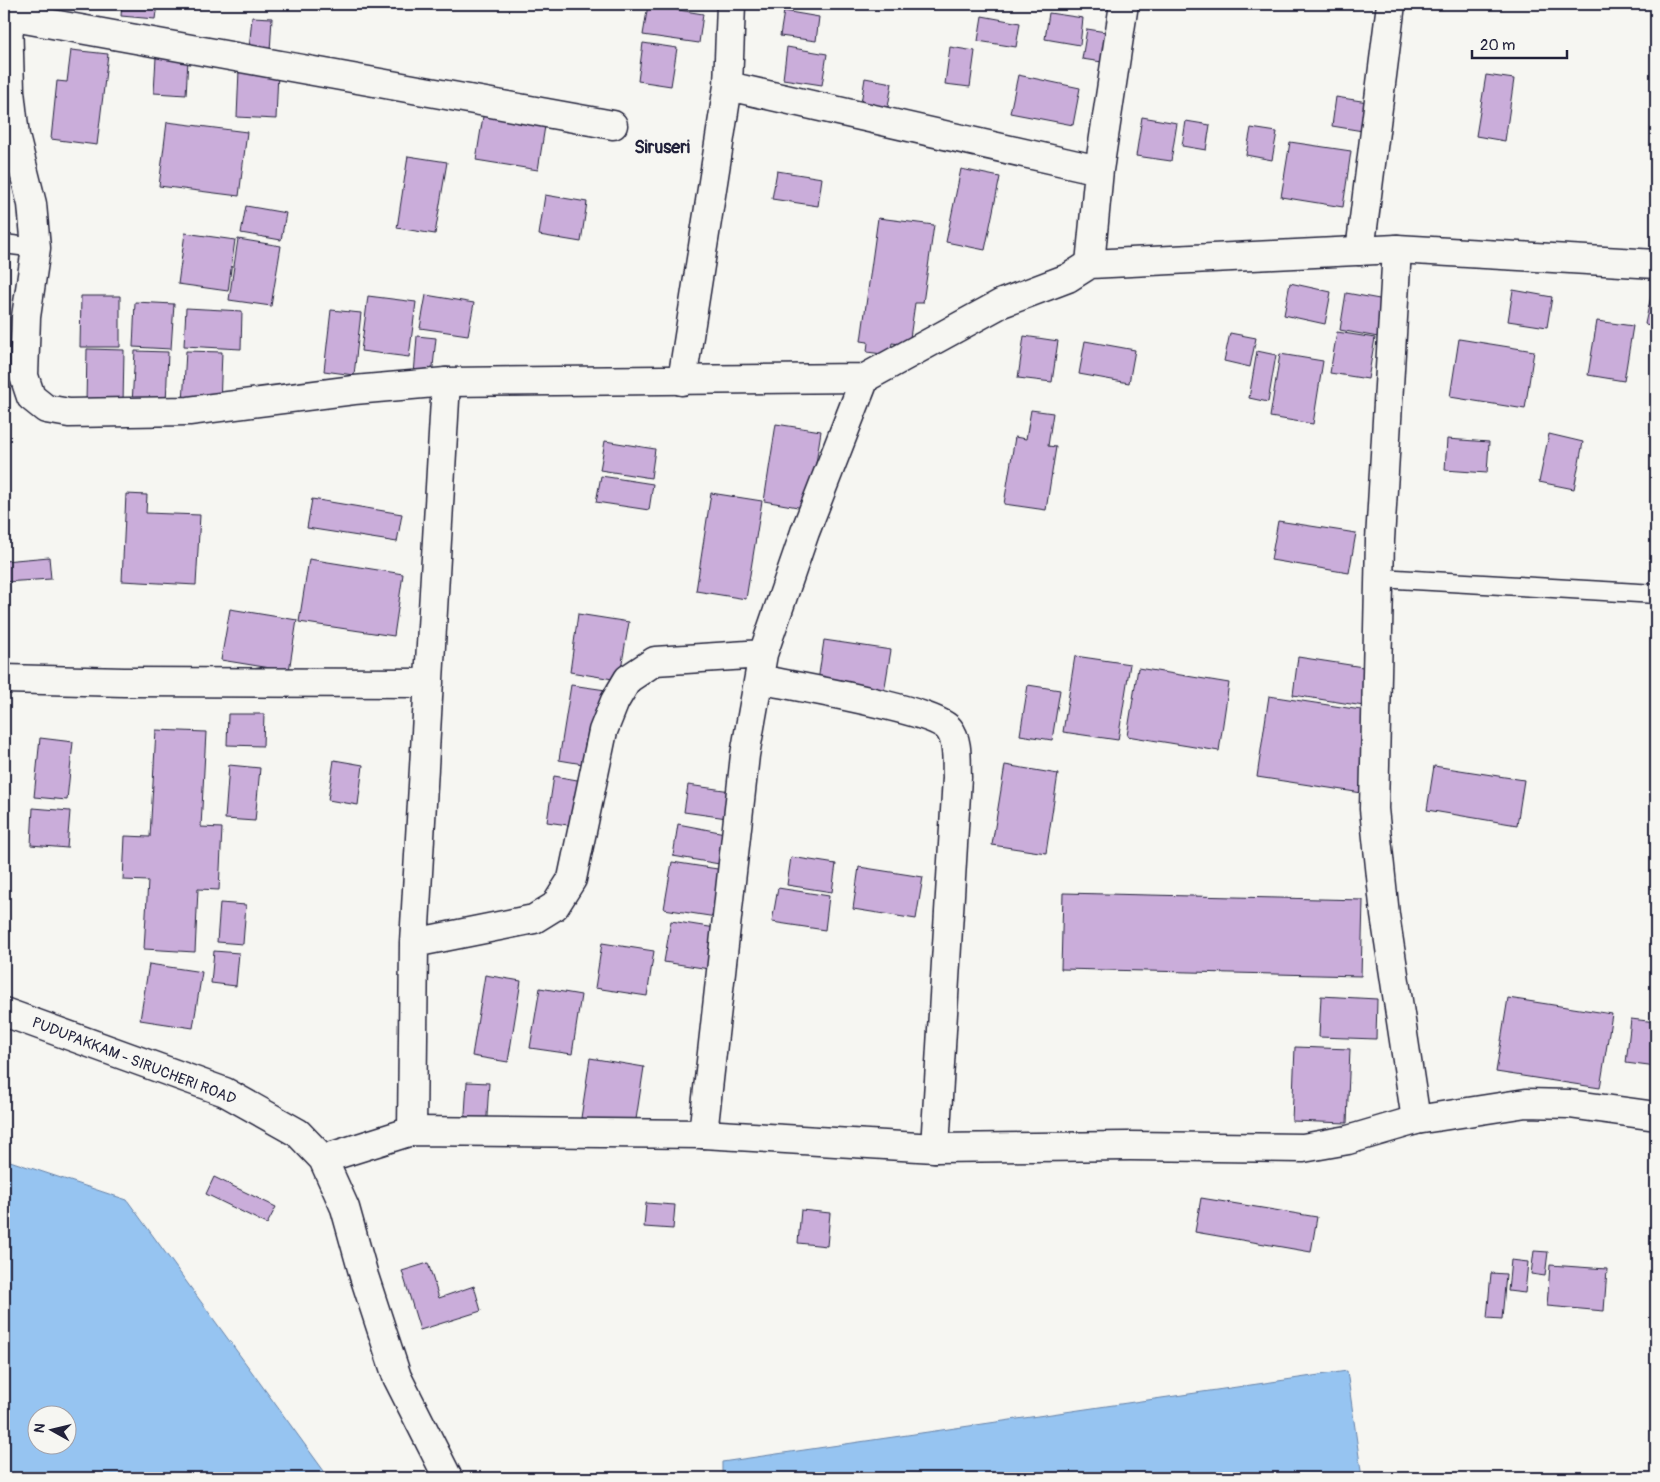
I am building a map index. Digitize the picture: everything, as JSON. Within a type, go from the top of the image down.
[{"type":"street","points":[[682,381],[728,86],[731,4]]},
{"type":"street","points":[[1090,264],[1099,170],[1124,4]]},
{"type":"street","points":[[1360,251],[1391,4]]},
{"type":"street","points":[[613,125],[9,10],[11,100],[15,136],[32,204],[36,248],[26,317],[24,376],[31,397],[46,409],[68,413],[189,411],[354,390],[446,382],[865,378],[1002,303],[1068,278],[1090,264],[1397,249],[1656,264]]},
{"type":"street","points":[[728,86],[1099,170]]},
{"type":"street","points":[[1397,249],[1379,578],[1374,809],[1385,915],[1416,1120]]},
{"type":"street","points":[[703,1134],[745,755],[761,666],[805,532],[865,378]]},
{"type":"street","points":[[412,1131],[414,943],[446,382]]},
{"type":"street","points":[[414,943],[534,919],[555,906],[572,879],[603,731],[615,701],[628,679],[655,661],[761,666],[945,724],[951,731],[956,744],[957,777],[935,1148]]},
{"type":"street","points":[[4,679],[124,682],[429,683]]},
{"type":"street","name":"PUDUPAKKAM - SIRUCHERI ROAD","points":[[4,1012],[225,1092],[298,1133],[323,1160],[345,1208],[364,1276],[397,1378],[448,1478]]},
{"type":"street","points":[[323,1160],[412,1131],[703,1134],[935,1148],[1130,1146],[1303,1148],[1348,1140],[1416,1120],[1526,1102],[1569,1104],[1656,1116]]},
{"type":"lane","points":[[4,244],[36,248]]},
{"type":"lane","points":[[1379,578],[1656,594]]},
{"type":"water","points":[[4,1159],[127,1200],[329,1478],[4,1478]]},
{"type":"water","points":[[1347,1371],[1362,1478],[722,1478],[722,1462]]},
{"type":"building","points":[[122,4],[157,4],[155,19],[121,16]]},
{"type":"building","points":[[648,5],[703,14],[699,43],[643,35]]},
{"type":"building","points":[[784,11],[819,17],[816,41],[780,36]]},
{"type":"building","points":[[1049,13],[1083,18],[1080,45],[1045,39]]},
{"type":"building","points":[[982,16],[1020,23],[1016,47],[978,41]]},
{"type":"building","points":[[252,17],[272,18],[270,52],[249,50]]},
{"type":"building","points":[[1087,29],[1106,32],[1102,62],[1082,59]]},
{"type":"building","points":[[643,43],[677,48],[671,86],[638,81]]},
{"type":"building","points":[[787,47],[827,54],[822,85],[783,79]]},
{"type":"building","points":[[950,47],[975,51],[970,87],[945,84]]},
{"type":"building","points":[[71,50],[108,54],[97,145],[51,139],[57,81],[67,82]]},
{"type":"building","points":[[156,57],[188,59],[186,95],[154,93]]},
{"type":"building","points":[[239,70],[278,72],[276,119],[237,117]]},
{"type":"building","points":[[1018,75],[1080,88],[1073,125],[1010,113]]},
{"type":"building","points":[[1486,75],[1514,79],[1505,141],[1476,136]]},
{"type":"building","points":[[865,78],[892,83],[888,107],[861,103]]},
{"type":"building","points":[[1336,97],[1374,103],[1369,132],[1332,126]]},
{"type":"building","points":[[484,110],[546,120],[538,170],[476,160]]},
{"type":"building","points":[[1142,117],[1177,123],[1171,161],[1136,156]]},
{"type":"building","points":[[1186,121],[1210,125],[1206,150],[1182,146]]},
{"type":"building","points":[[167,122],[247,132],[239,196],[159,186]]},
{"type":"building","points":[[1251,128],[1277,132],[1272,160],[1246,155]]},
{"type":"building","points":[[1290,142],[1351,151],[1343,207],[1281,197]]},
{"type":"building","points":[[408,156],[447,162],[435,234],[397,228]]},
{"type":"building","points":[[961,169],[1000,177],[985,250],[946,242]]},
{"type":"building","points":[[777,171],[822,178],[818,206],[772,199]]},
{"type":"building","points":[[545,195],[587,202],[581,242],[539,235]]},
{"type":"building","points":[[246,206],[286,213],[281,240],[241,233]]},
{"type":"building","points":[[878,218],[934,225],[923,303],[915,303],[909,345],[892,343],[890,355],[867,352],[868,342],[861,341]]},
{"type":"building","points":[[185,233],[235,240],[228,291],[178,284]]},
{"type":"building","points":[[238,239],[281,246],[271,306],[229,300]]},
{"type":"building","points":[[1290,283],[1331,292],[1325,324],[1284,315]]},
{"type":"building","points":[[1513,290],[1552,297],[1547,327],[1508,321]]},
{"type":"building","points":[[1346,293],[1385,300],[1378,337],[1340,330]]},
{"type":"building","points":[[426,295],[474,303],[468,335],[420,328]]},
{"type":"building","points":[[81,296],[120,296],[120,347],[80,347]]},
{"type":"building","points":[[368,296],[416,302],[409,357],[361,351]]},
{"type":"building","points":[[1651,296],[1656,298],[1656,326],[1645,324]]},
{"type":"building","points":[[135,302],[174,304],[171,349],[133,347]]},
{"type":"building","points":[[186,308],[242,311],[241,349],[184,346]]},
{"type":"building","points":[[331,310],[361,313],[354,375],[324,371]]},
{"type":"building","points":[[1597,321],[1633,326],[1624,381],[1588,375]]},
{"type":"building","points":[[1337,332],[1375,338],[1368,379],[1330,373]]},
{"type":"building","points":[[1230,333],[1256,338],[1250,367],[1224,361]]},
{"type":"building","points":[[417,336],[436,338],[432,376],[414,375]]},
{"type":"building","points":[[1024,336],[1058,341],[1052,382],[1018,378]]},
{"type":"building","points":[[1459,339],[1534,351],[1525,409],[1450,397]]},
{"type":"building","points":[[1085,341],[1135,350],[1129,383],[1079,374]]},
{"type":"building","points":[[87,349],[124,350],[123,404],[86,403]]},
{"type":"building","points":[[135,351],[168,352],[166,405],[132,404]]},
{"type":"building","points":[[186,351],[222,352],[220,404],[183,403]]},
{"type":"building","points":[[1257,351],[1276,355],[1268,402],[1249,398]]},
{"type":"building","points":[[1280,354],[1323,361],[1313,424],[1270,417]]},
{"type":"building","points":[[1031,410],[1053,413],[1048,446],[1056,447],[1046,510],[1004,504],[1015,437],[1026,439]]},
{"type":"building","points":[[776,424],[821,431],[809,509],[764,501]]},
{"type":"building","points":[[1549,434],[1583,442],[1574,489],[1539,482]]},
{"type":"building","points":[[1447,439],[1489,442],[1487,473],[1445,470]]},
{"type":"building","points":[[605,441],[655,449],[651,478],[600,470]]},
{"type":"building","points":[[601,476],[653,484],[649,510],[596,502]]},
{"type":"building","points":[[711,493],[762,501],[746,599],[696,591]]},
{"type":"building","points":[[126,494],[147,495],[146,513],[200,515],[196,585],[122,581]]},
{"type":"building","points":[[312,499],[402,514],[397,542],[307,528]]},
{"type":"building","points":[[1278,521],[1356,533],[1349,573],[1271,560]]},
{"type":"building","points":[[49,557],[51,579],[4,582],[4,561]]},
{"type":"building","points":[[309,559],[403,574],[394,636],[299,622]]},
{"type":"building","points":[[230,609],[297,620],[289,671],[221,660]]},
{"type":"building","points":[[578,614],[629,622],[619,680],[570,672]]},
{"type":"building","points":[[824,640],[891,650],[883,698],[817,688]]},
{"type":"building","points":[[1075,656],[1130,664],[1118,740],[1063,732]]},
{"type":"building","points":[[1298,657],[1376,669],[1370,707],[1293,695]]},
{"type":"building","points":[[1138,668],[1229,683],[1219,751],[1127,736]]},
{"type":"building","points":[[571,685],[606,690],[595,766],[559,760]]},
{"type":"building","points":[[1028,685],[1060,690],[1052,740],[1020,735]]},
{"type":"building","points":[[1269,696],[1374,712],[1362,793],[1257,777]]},
{"type":"building","points":[[228,714],[264,714],[263,746],[227,745]]},
{"type":"building","points":[[156,730],[206,732],[201,827],[222,828],[219,890],[198,889],[195,952],[144,949],[148,881],[123,880],[125,836],[150,837]]},
{"type":"building","points":[[40,738],[73,742],[67,800],[34,797]]},
{"type":"building","points":[[334,760],[363,765],[358,805],[328,800]]},
{"type":"building","points":[[229,765],[260,768],[255,821],[225,819]]},
{"type":"building","points":[[1005,765],[1058,774],[1046,853],[992,845]]},
{"type":"building","points":[[1434,766],[1524,780],[1517,825],[1427,810]]},
{"type":"building","points":[[554,776],[589,782],[582,827],[547,822]]},
{"type":"building","points":[[688,785],[731,791],[727,818],[684,812]]},
{"type":"building","points":[[33,808],[70,811],[67,848],[31,845]]},
{"type":"building","points":[[678,824],[730,834],[725,865],[673,856]]},
{"type":"building","points":[[791,857],[836,864],[832,892],[787,885]]},
{"type":"building","points":[[672,862],[724,870],[716,917],[664,909]]},
{"type":"building","points":[[859,867],[923,877],[916,919],[853,909]]},
{"type":"building","points":[[778,888],[829,896],[825,930],[772,922]]},
{"type":"building","points":[[1063,893],[1363,900],[1361,976],[1061,969]]},
{"type":"building","points":[[220,903],[246,905],[243,944],[217,942]]},
{"type":"building","points":[[671,921],[722,929],[716,970],[664,962]]},
{"type":"building","points":[[602,943],[654,951],[647,996],[595,988]]},
{"type":"building","points":[[214,951],[239,953],[236,986],[211,983]]},
{"type":"building","points":[[149,964],[202,972],[193,1028],[140,1020]]},
{"type":"building","points":[[485,975],[521,981],[508,1062],[472,1056]]},
{"type":"building","points":[[540,988],[581,995],[572,1054],[530,1048]]},
{"type":"building","points":[[1321,996],[1377,999],[1376,1039],[1319,1037]]},
{"type":"building","points":[[1508,998],[1612,1014],[1600,1088],[1496,1072]]},
{"type":"building","points":[[1631,1019],[1656,1022],[1656,1067],[1626,1063]]},
{"type":"building","points":[[1295,1047],[1350,1049],[1347,1123],[1292,1121]]},
{"type":"building","points":[[590,1058],[644,1067],[635,1126],[581,1118]]},
{"type":"building","points":[[467,1082],[489,1083],[486,1132],[464,1130]]},
{"type":"building","points":[[214,1177],[276,1207],[267,1224],[206,1194]]},
{"type":"building","points":[[1201,1198],[1317,1217],[1311,1252],[1195,1232]]},
{"type":"building","points":[[646,1203],[675,1205],[673,1229],[644,1227]]},
{"type":"building","points":[[801,1210],[830,1213],[827,1246],[798,1243]]},
{"type":"building","points":[[1534,1251],[1548,1252],[1545,1276],[1531,1274]]},
{"type":"building","points":[[1511,1260],[1528,1262],[1525,1293],[1508,1291]]},
{"type":"building","points":[[428,1263],[439,1298],[474,1286],[481,1311],[420,1330],[402,1271]]},
{"type":"building","points":[[1550,1265],[1607,1269],[1604,1311],[1547,1306]]},
{"type":"building","points":[[1491,1273],[1506,1274],[1502,1319],[1487,1318]]},
{"type":"district","name":"Siruseri","points":[[662,147]]}]
